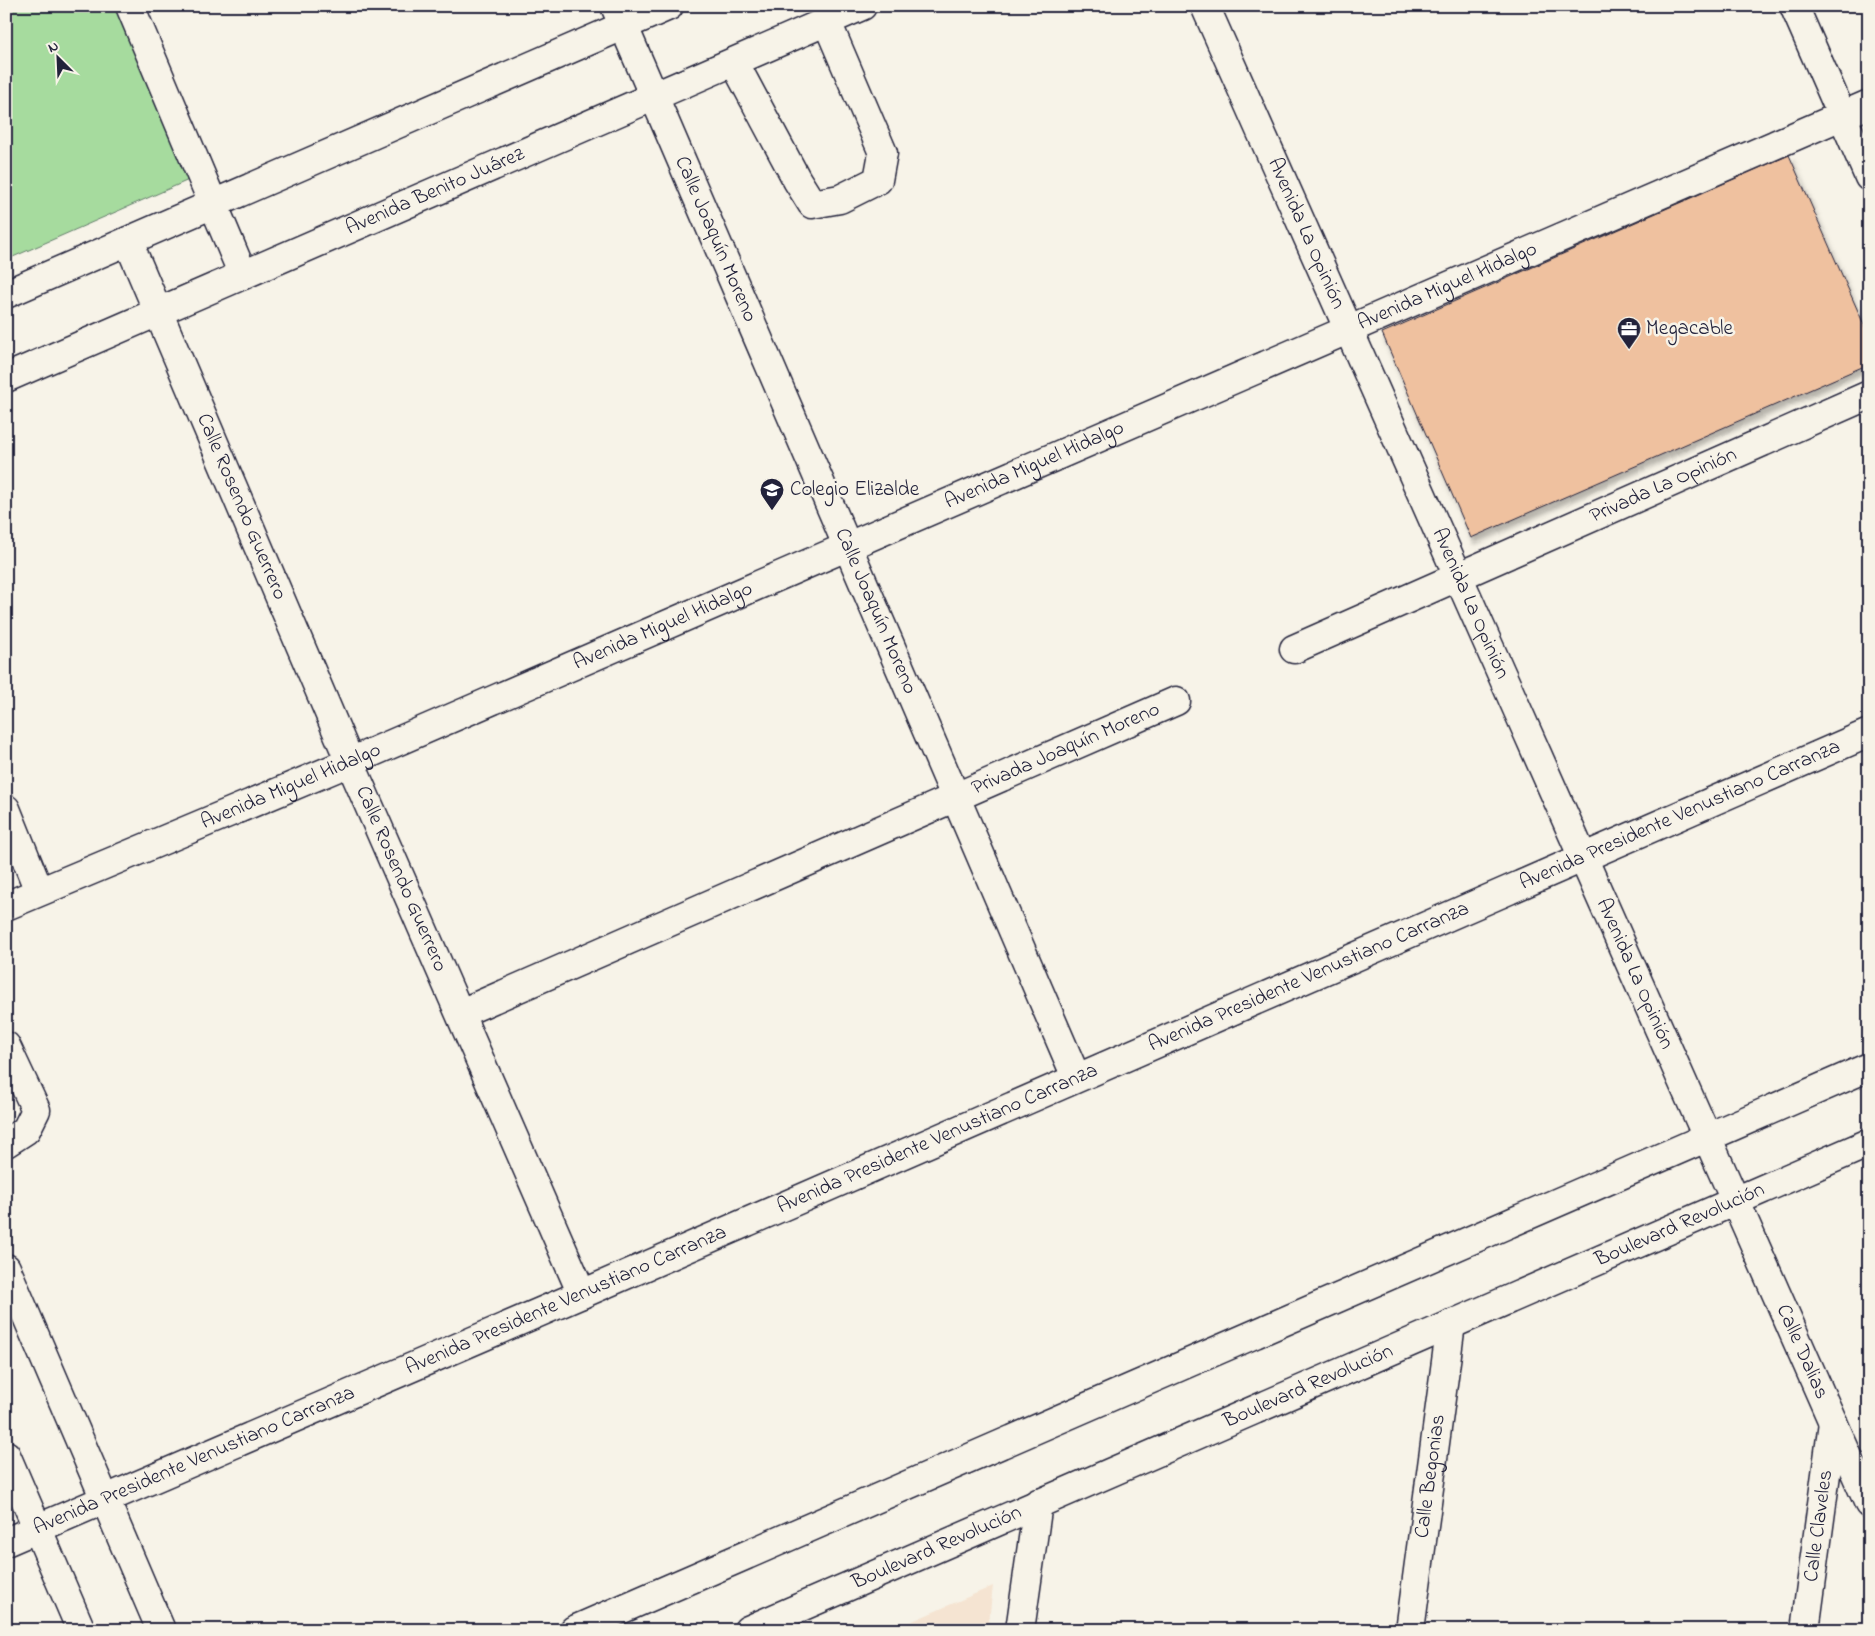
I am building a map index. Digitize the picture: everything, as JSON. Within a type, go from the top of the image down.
[{"type":"street","points":[[130,6],[243,275]]},
{"type":"street","points":[[6,294],[213,204],[619,16],[669,6]]},
{"type":"street","name":"Avenida Benito Juárez","points":[[6,378],[862,6]]},
{"type":"street","name":"Avenida La Opinión","points":[[1205,6],[1735,1200]]},
{"type":"street","points":[[1794,6],[1869,177]]},
{"type":"street","name":"Calle Joaquín Moreno","points":[[619,16],[1076,1077]]},
{"type":"street","points":[[734,62],[797,180],[812,204],[840,199],[878,180],[882,153],[827,22]]},
{"type":"street","name":"Avenida Miguel Hidalgo","points":[[6,906],[350,762],[1869,104]]},
{"type":"street","name":"Calle Rosendo Guerrero","points":[[128,241],[157,313],[350,762],[582,1294]]},
{"type":"street","name":"Privada La Opinión","points":[[1294,649],[1869,394]]},
{"type":"street","name":"Privada Joaquín Moreno","points":[[461,1013],[1176,701]]},
{"type":"street","name":"Avenida Presidente Venustiano Carranza","points":[[6,1542],[582,1294],[1076,1077],[1869,733]]},
{"type":"street","points":[[6,809],[39,891]]},
{"type":"street","points":[[6,1046],[36,1110],[26,1130],[6,1143]]},
{"type":"street","points":[[574,1630],[1869,1067]]},
{"type":"street","name":"Boulevard Revolución","points":[[748,1630],[1869,1143]]},
{"type":"street","name":"Calle Dalias","points":[[1735,1200],[1869,1504]]},
{"type":"street","points":[[6,1268],[161,1630]]},
{"type":"street","name":"Calle Begonias","points":[[1410,1630],[1451,1324]]},
{"type":"street","name":"Calle Claveles","points":[[1805,1630],[1833,1422]]},
{"type":"street","points":[[6,1455],[81,1630]]},
{"type":"street","points":[[1020,1630],[1038,1503]]},
{"type":"shaded area","points":[[993,1586],[988,1630],[892,1630]]},
{"type":"green space","points":[[6,6],[116,6],[191,179],[6,260]]},
{"type":"building","name":"Megacable","points":[[1789,155],[1869,336],[1869,364],[1471,538],[1382,333]]},
{"type":"place","name":"Megacable","points":[[1629,350]]},
{"type":"place","name":"Colegio Elizalde","points":[[772,511]]}]
